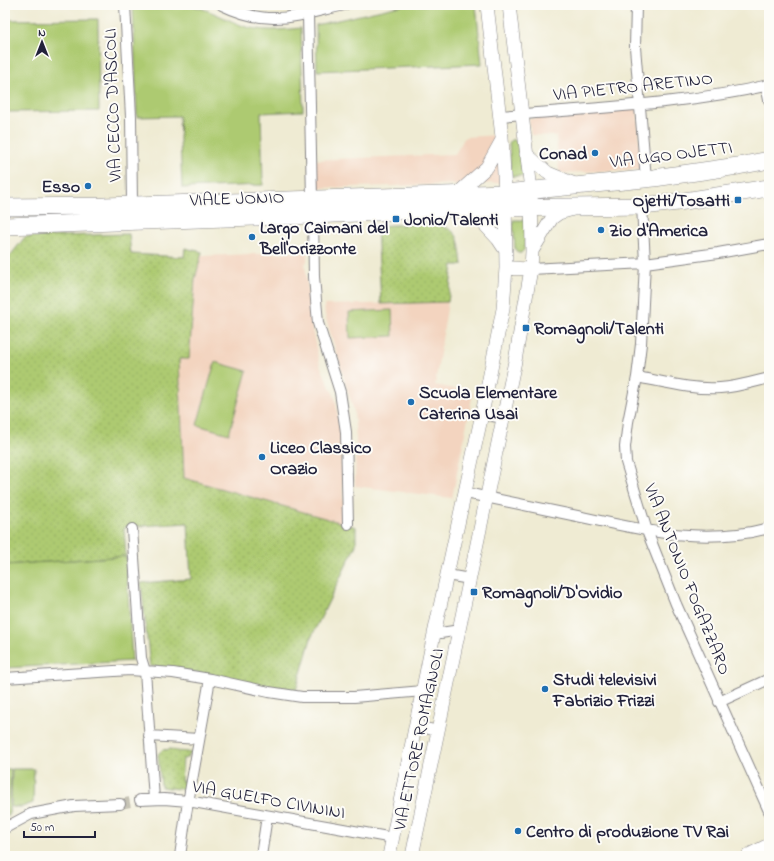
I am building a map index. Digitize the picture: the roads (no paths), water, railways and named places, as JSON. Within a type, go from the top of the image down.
[{"type":"main road","name":"VIA UGO OJETTI","points":[[505,201],[530,190],[646,179],[769,160]]},
{"type":"main road","points":[[505,201],[531,208],[642,206],[769,188]]},
{"type":"main road","name":"VIALE JONIO","points":[[5,226],[312,207],[457,194],[505,201]]},
{"type":"main road","name":"VIALE JONIO","points":[[5,207],[132,204],[393,210],[470,208],[505,201]]},
{"type":"main road","points":[[749,856],[769,846]]},
{"type":"street","name":"VIA CECCO D'ASCOLI","points":[[125,5],[131,117],[132,204]]},
{"type":"street","points":[[222,5],[247,15],[261,18],[282,18],[308,14],[344,5]]},
{"type":"street","name":"VIA ETTORE ROMAGNOLI","points":[[389,856],[434,634],[466,493],[503,309],[506,251],[502,140],[487,5]]},
{"type":"street","name":"VIA ETTORE ROMAGNOLI","points":[[412,856],[520,338],[531,269],[532,251],[530,190],[509,5]]},
{"type":"street","points":[[636,5],[635,47],[646,179]]},
{"type":"street","points":[[308,14],[314,277],[318,323],[340,392],[346,432],[348,524]]},
{"type":"street","points":[[768,85],[769,100]]},
{"type":"street","name":"VIA PIETRO ARETINO","points":[[500,116],[702,97],[768,85]]},
{"type":"street","points":[[457,194],[487,167],[502,140],[513,136],[524,140]]},
{"type":"street","points":[[526,154],[548,173],[578,185]]},
{"type":"street","points":[[558,187],[559,208]]},
{"type":"street","name":"VIA ANTONIO FOGAZZARO","points":[[642,206],[646,264],[641,344],[637,377],[628,422],[625,447],[626,462],[647,531],[676,604],[769,810]]},
{"type":"street","points":[[532,251],[554,216],[580,207]]},
{"type":"street","points":[[470,208],[498,239],[506,251]]},
{"type":"street","points":[[506,268],[531,269],[646,264],[769,244]]},
{"type":"street","points":[[637,377],[676,384],[719,388],[729,388],[769,378]]},
{"type":"street","points":[[482,414],[503,418]]},
{"type":"street","points":[[466,493],[647,531],[688,536],[708,537],[744,534],[769,528]]},
{"type":"street","points":[[132,529],[141,658],[145,671],[154,799]]},
{"type":"street","points":[[447,575],[470,579]]},
{"type":"street","name":"VIA ETTORE ROMAGNOLI","points":[[434,634],[460,630]]},
{"type":"street","points":[[5,678],[115,671],[145,671],[210,679],[269,692],[302,697],[354,697],[423,690]]},
{"type":"street","points":[[180,856],[188,801],[210,679]]},
{"type":"street","points":[[719,702],[769,679]]},
{"type":"street","points":[[416,726],[438,731]]},
{"type":"street","points":[[149,736],[199,739]]},
{"type":"street","name":"VIA GUELFO CIVININI","points":[[140,800],[154,799],[188,801],[393,838]]},
{"type":"street","points":[[5,828],[31,814],[74,806],[120,804]]},
{"type":"street","points":[[261,856],[268,816]]},
{"type":"tunnel","points":[[120,804],[140,800]]},
{"type":"place","name":"Conad","points":[[595,153]]},
{"type":"place","name":"Esso","points":[[88,186]]},
{"type":"place","name":"Ojetti/Tosatti","points":[[738,200]]},
{"type":"place","name":"Jonio/Talenti","points":[[396,219]]},
{"type":"place","name":"Zio d'America","points":[[601,230]]},
{"type":"place","name":"Largo Caimani del Bell'Orizzonte","points":[[252,237]]},
{"type":"place","name":"Romagnoli/Talenti","points":[[526,328]]},
{"type":"place","name":"Scuola Elementare Caterina Usai","points":[[411,402]]},
{"type":"place","name":"Liceo Classico Orazio","points":[[262,457]]},
{"type":"place","name":"Romagnoli/D'Ovidio","points":[[474,592]]},
{"type":"place","name":"Studi televisivi Fabrizio Frizzi","points":[[545,689]]},
{"type":"place","name":"Centro di produzione TV Rai","points":[[518,831]]}]
